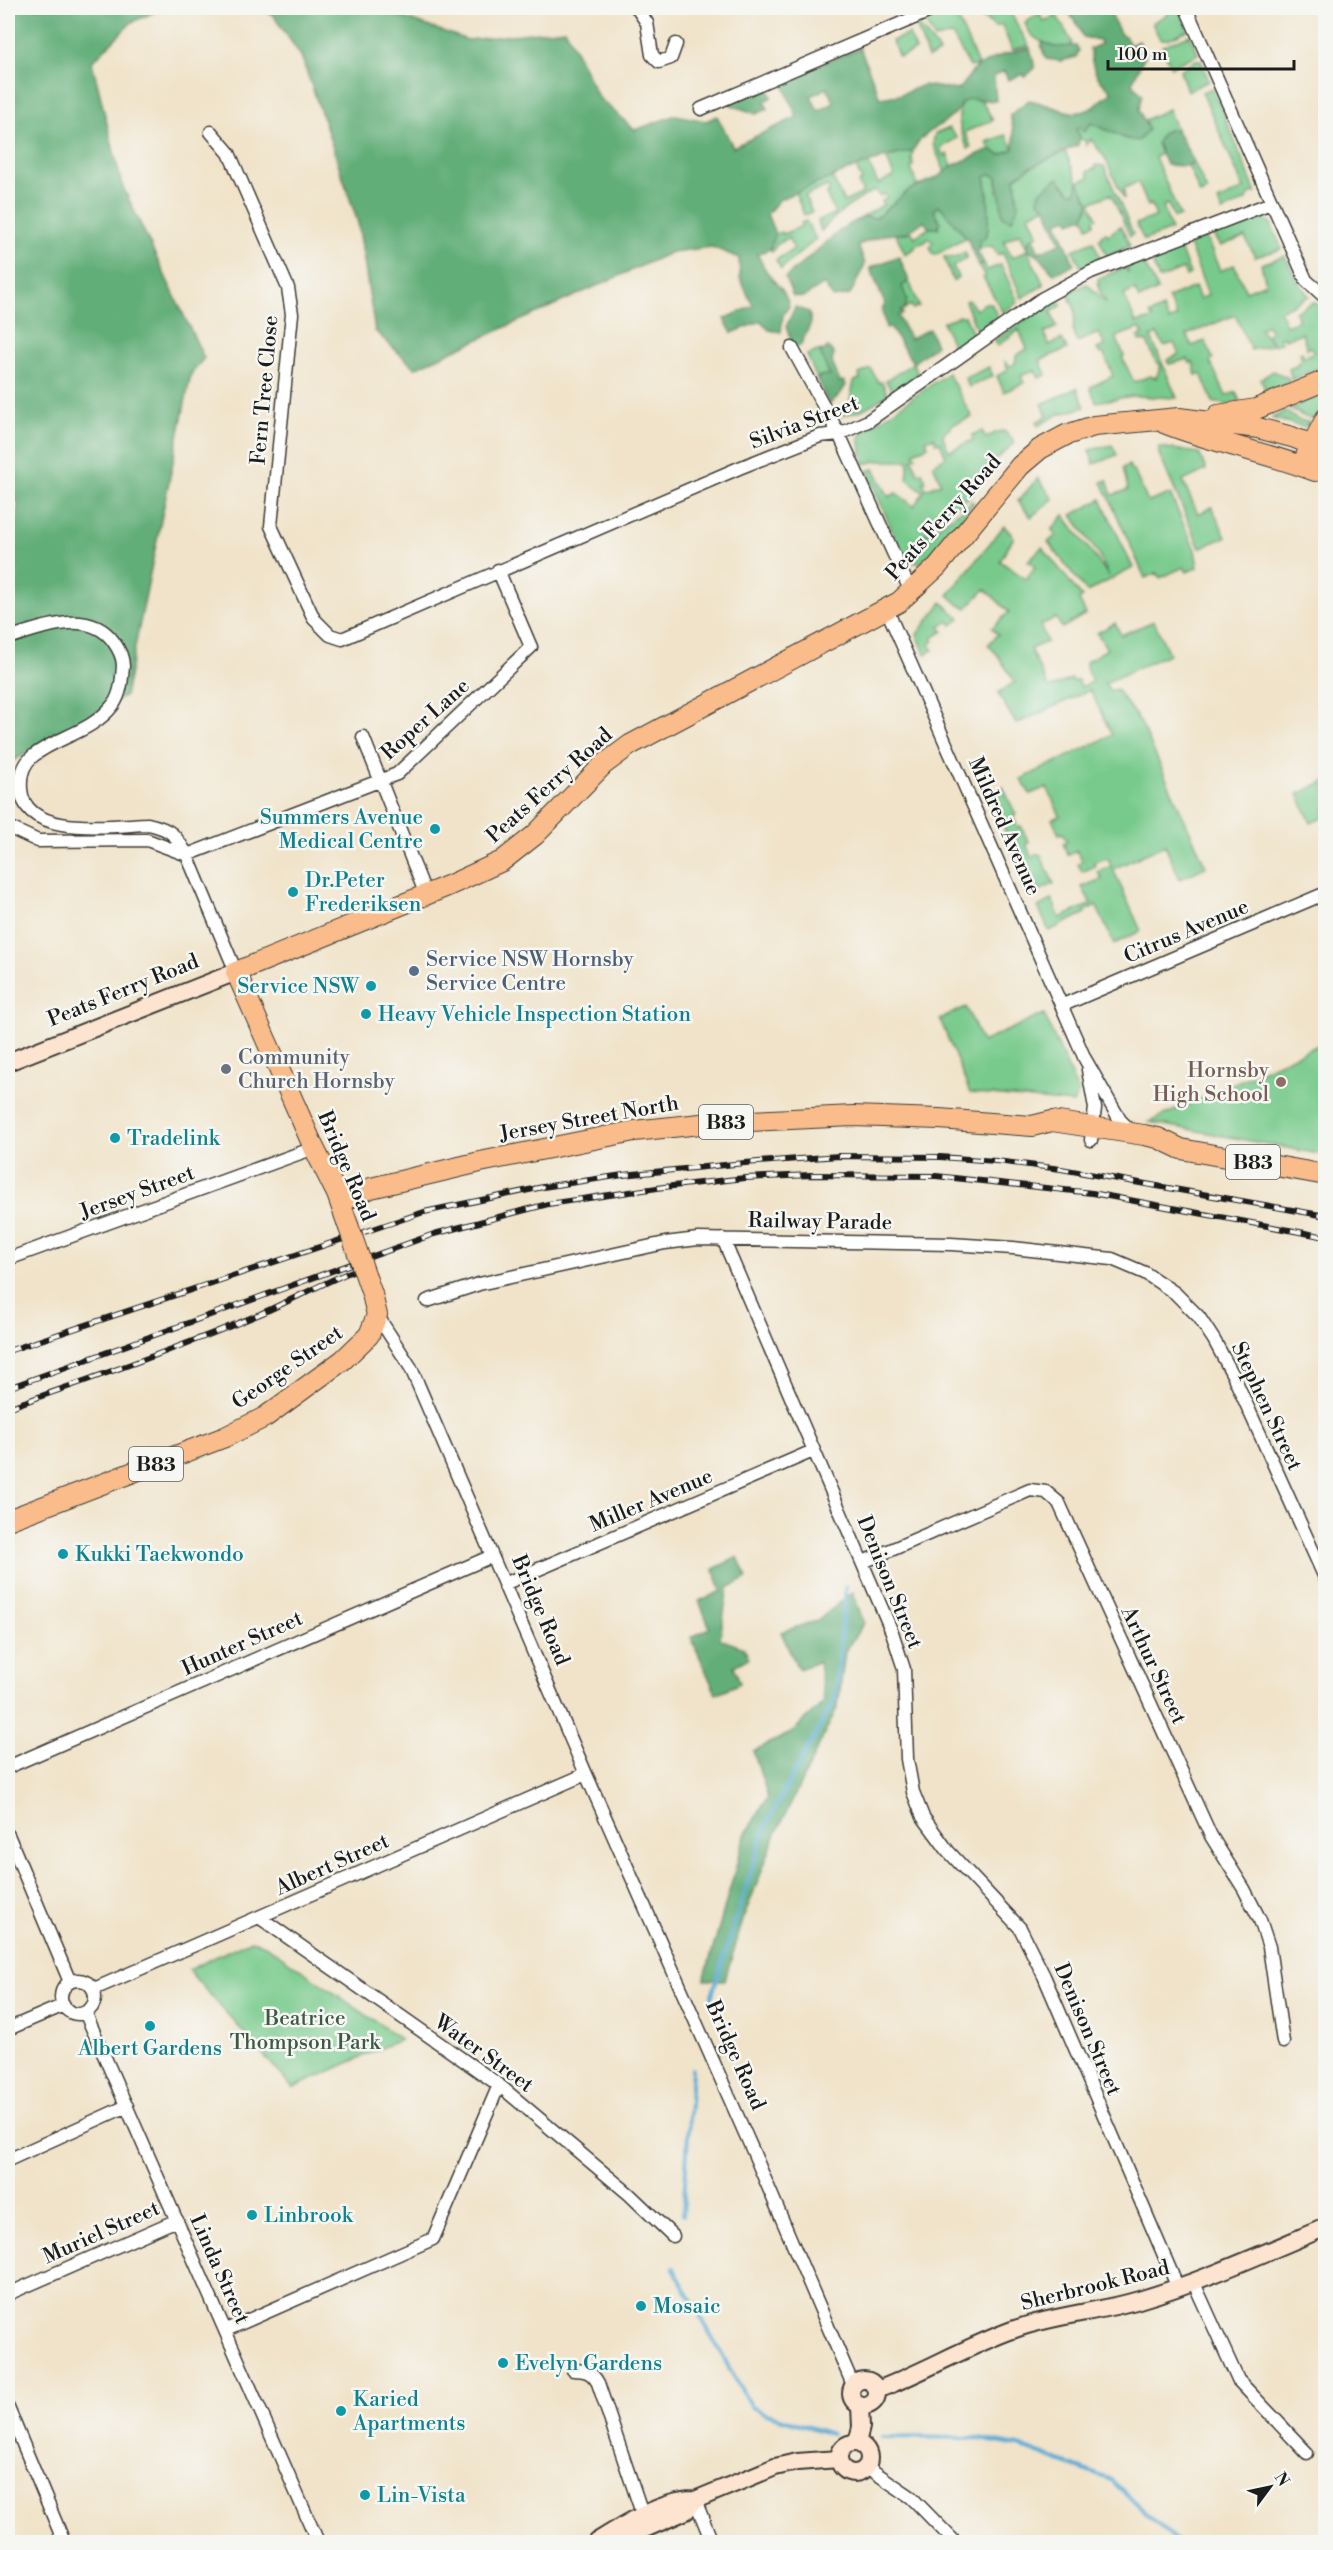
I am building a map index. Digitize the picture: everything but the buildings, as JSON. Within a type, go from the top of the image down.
[{"type":"main road","points":[[1170,420],[1256,410],[1326,380]]},
{"type":"main road","points":[[1314,471],[1326,418]]},
{"type":"main road","name":"Peats Ferry Road","points":[[1170,420],[1193,435],[1314,471]]},
{"type":"main road","name":"Peats Ferry Road","points":[[8,1062],[426,896],[486,870],[513,854],[535,835],[597,770],[630,744],[887,610],[911,592],[937,567],[1020,466],[1040,449],[1066,435],[1094,426],[1170,420],[1258,428],[1321,448]]},
{"type":"main road","name":"Bridge Road","points":[[236,972],[314,1148],[341,1202],[377,1315]]},
{"type":"main road","name":"Jersey Street North","points":[[341,1202],[371,1188],[480,1162],[654,1129],[766,1119],[853,1116],[939,1119],[1032,1126],[1050,1134],[1133,1133],[1158,1138],[1181,1149]]},
{"type":"main road","name":"Jersey Street North","points":[[1092,1133],[1157,1151],[1181,1149],[1326,1175]]},
{"type":"main road","name":"George Street","points":[[8,1520],[225,1437],[265,1417],[344,1360],[369,1335],[377,1315]]},
{"type":"main road","name":"Sherbrook Road","points":[[877,2390],[968,2348],[1016,2329],[1062,2315],[1135,2301],[1194,2283],[1326,2227]]},
{"type":"main road","points":[[857,2443],[861,2427],[860,2406],[851,2397],[853,2385],[860,2380],[869,2381],[877,2390],[873,2403],[860,2406]]},
{"type":"main road","points":[[857,2443],[862,2444],[868,2452],[869,2462],[867,2467],[858,2472],[848,2471],[839,2459],[844,2447],[857,2443]]},
{"type":"main road","points":[[596,2542],[620,2526],[643,2516],[682,2500],[695,2500],[776,2467],[797,2462],[839,2459]]},
{"type":"main road","points":[[602,2542],[624,2538],[686,2511],[695,2500]]},
{"type":"street","points":[[638,8],[647,23],[651,55],[659,62],[672,58],[676,44]]},
{"type":"street","points":[[701,109],[937,8]]},
{"type":"street","points":[[1186,8],[1306,280],[1326,298]]},
{"type":"street","name":"Fern Tree Close","points":[[212,132],[229,153],[288,288],[292,314],[271,526],[314,619],[330,635]]},
{"type":"street","name":"Silvia Street","points":[[330,635],[342,639],[498,570],[789,448],[820,436],[839,434],[867,421],[896,403],[979,341],[1043,298],[1091,272],[1271,202]]},
{"type":"street","points":[[792,348],[839,434],[911,592]]},
{"type":"street","name":"Roper Lane","points":[[187,855],[397,774],[531,647],[498,570]]},
{"type":"street","name":"Mildred Avenue","points":[[887,610],[1086,1059],[1105,1090],[1114,1111],[1133,1133]]},
{"type":"street","name":"Bridge Road","points":[[8,638],[46,627],[84,623],[96,626],[109,636],[118,648],[123,662],[122,683],[114,704],[80,733],[40,751],[30,759],[23,769],[20,781],[21,794],[26,806],[34,815],[45,821],[59,824],[148,824],[160,826],[177,837],[187,855],[236,972]]},
{"type":"street","points":[[363,736],[426,896]]},
{"type":"street","points":[[8,827],[27,838],[38,841],[147,840],[187,855]]},
{"type":"street","name":"Citrus Avenue","points":[[1063,1005],[1326,893]]},
{"type":"street","name":"Mildred Avenue","points":[[1086,1059],[1094,1094],[1092,1133]]},
{"type":"street","name":"Jersey Street","points":[[8,1259],[314,1148]]},
{"type":"street","name":"Railway Parade","points":[[427,1301],[479,1284],[665,1243],[723,1239],[951,1244],[1112,1259],[1159,1281],[1199,1317]]},
{"type":"street","name":"Denison Street","points":[[723,1239],[863,1562],[904,1669],[907,1759],[913,1792],[923,1816],[953,1858],[1020,1928],[1044,1976],[1178,2288]]},
{"type":"street","name":"Bridge Road","points":[[377,1315],[411,1368],[586,1774],[752,2148],[853,2385]]},
{"type":"street","name":"Stephen Street","points":[[1199,1317],[1234,1377],[1326,1580]]},
{"type":"street","name":"Miller Avenue","points":[[504,1584],[813,1451]]},
{"type":"street","name":"Arthur Street","points":[[863,1562],[1030,1490],[1046,1492],[1059,1503],[1211,1836],[1260,1920],[1269,1947],[1283,2043]]},
{"type":"street","name":"Hunter Street","points":[[8,1767],[492,1556]]},
{"type":"street","name":"Albert Street","points":[[94,1989],[586,1774]]},
{"type":"street","points":[[8,1835],[70,1982]]},
{"type":"street","name":"Water Street","points":[[259,1917],[499,2085],[629,2194],[673,2236]]},
{"type":"street","points":[[81,1980],[94,1989],[93,2005],[86,2012],[71,2012],[64,2005],[62,1995],[70,1982],[81,1980]]},
{"type":"street","points":[[8,2029],[64,2005]]},
{"type":"street","name":"Linda Street","points":[[86,2012],[318,2542]]},
{"type":"street","points":[[226,2330],[433,2239],[499,2085]]},
{"type":"street","points":[[8,2160],[127,2106]]},
{"type":"street","name":"Muriel Street","points":[[8,2294],[177,2220]]},
{"type":"street","points":[[1194,2283],[1238,2380],[1307,2453]]},
{"type":"street","points":[[573,2370],[585,2370],[594,2375],[598,2382],[643,2516]]},
{"type":"street","points":[[8,2408],[64,2542]]},
{"type":"street","points":[[867,2467],[911,2497],[955,2542]]},
{"type":"street","points":[[695,2500],[712,2542]]},
{"type":"green space","points":[[8,8],[164,8],[132,22],[92,62],[122,185],[204,358],[191,374],[125,696],[8,764],[8,565],[18,505],[8,482]]},
{"type":"green space","points":[[259,8],[375,8],[468,40],[565,29],[598,97],[635,130],[676,115],[706,121],[717,116],[733,147],[797,117],[781,80],[860,48],[880,98],[899,95],[923,85],[958,90],[976,67],[1002,55],[1030,48],[1035,68],[1025,77],[1023,74],[1008,80],[1004,71],[994,76],[996,101],[969,99],[961,103],[952,116],[924,136],[913,151],[856,167],[780,199],[767,214],[775,234],[770,249],[757,254],[787,299],[789,306],[783,315],[781,332],[769,330],[761,321],[732,333],[724,319],[753,306],[740,278],[739,258],[712,247],[672,252],[415,368],[375,331],[358,223],[301,56],[273,15]],"holes":[[[827,88],[834,103],[818,111],[811,96]]]},
{"type":"green space","points":[[952,8],[978,65],[970,67],[952,35],[935,39],[924,20]]},
{"type":"green space","points":[[972,8],[1008,8],[1029,46],[1012,50],[1002,25],[995,27],[985,19],[971,15],[969,13]]},
{"type":"green space","points":[[1069,8],[1111,8],[1113,19],[1121,35],[1125,36],[1130,45],[1139,41],[1145,55],[1132,83],[1142,95],[1139,110],[1148,130],[1138,141],[1127,139],[1091,123],[1084,132],[1079,127],[1076,130],[1080,136],[1078,145],[1029,168],[1015,178],[1018,206],[1012,220],[1003,217],[997,177],[990,174],[985,177],[989,221],[987,236],[980,241],[977,251],[984,263],[979,266],[967,238],[940,206],[934,211],[940,222],[938,228],[929,228],[924,221],[907,233],[884,235],[858,245],[865,264],[850,295],[833,298],[824,284],[804,297],[793,296],[785,278],[844,227],[863,217],[876,218],[909,190],[938,177],[952,166],[990,149],[1000,155],[1014,149],[1010,115],[1029,100],[1066,111],[1081,112],[1088,110],[1111,93],[1095,72],[1092,61],[1090,49],[1101,44],[1099,40],[1083,37],[1075,20],[1071,17]]},
{"type":"green space","points":[[1178,8],[1188,30],[1168,39],[1160,39],[1152,23]]},
{"type":"green space","points":[[1040,13],[1043,21],[1057,16],[1072,42],[1071,46],[1058,47],[1044,43],[1027,29],[1025,23]]},
{"type":"green space","points":[[918,23],[939,53],[928,58],[917,28]]},
{"type":"green space","points":[[909,34],[916,50],[899,57],[892,41]]},
{"type":"green space","points":[[1190,35],[1198,54],[1171,67],[1162,46]]},
{"type":"green space","points":[[1043,42],[1054,47],[1076,46],[1079,50],[1076,57],[1061,61],[1046,59],[1041,46]]},
{"type":"green space","points":[[1196,60],[1201,60],[1209,81],[1187,91],[1180,70]]},
{"type":"green space","points":[[767,86],[772,97],[764,101],[768,109],[756,114],[731,105],[730,102]]},
{"type":"green space","points":[[1213,88],[1256,193],[1251,193],[1246,200],[1222,212],[1218,201],[1244,189],[1202,92]]},
{"type":"green space","points":[[969,99],[981,100],[993,120],[965,132],[971,147],[968,149],[961,132],[959,115],[961,103]]},
{"type":"green space","points":[[1168,109],[1177,131],[1170,129],[1157,143],[1161,154],[1155,157],[1180,216],[1174,218],[1168,204],[1163,206],[1171,230],[1144,240],[1136,224],[1156,216],[1151,204],[1148,206],[1138,182],[1124,188],[1124,199],[1105,158],[1091,139],[1086,146],[1085,140],[1079,139],[1076,130],[1080,127],[1083,131],[1091,123],[1127,139],[1148,130],[1145,120]]},
{"type":"green space","points":[[949,128],[957,138],[940,148],[943,156],[947,154],[952,166],[945,172],[933,144],[935,134]]},
{"type":"green space","points":[[1170,129],[1177,131],[1194,162],[1186,166],[1166,165],[1157,143],[1162,133]]},
{"type":"green space","points":[[1006,135],[1014,149],[1000,155],[990,149],[987,142]]},
{"type":"green space","points":[[913,151],[914,166],[911,168],[917,186],[876,218],[863,217],[883,205],[881,201],[887,198],[885,194],[879,196],[875,190],[846,208],[821,231],[818,221],[835,213],[826,194],[830,191],[827,186],[805,196],[812,212],[804,215],[795,192],[832,177],[844,202],[863,193],[858,183],[862,181],[856,167],[869,164],[878,184],[894,176],[886,157]]},
{"type":"green space","points":[[1065,151],[1078,182],[1089,177],[1087,172],[1096,168],[1095,165],[1104,166],[1133,234],[1130,236],[1111,194],[1090,203],[1078,183],[1076,192],[1071,193],[1065,185],[1038,200],[1046,207],[1029,215],[1038,235],[1030,239],[1028,250],[1020,233],[1004,241],[1012,258],[1027,250],[1044,285],[1022,298],[1003,253],[998,255],[992,246],[977,251],[980,241],[987,236],[988,228],[989,199],[985,177],[990,174],[997,177],[997,192],[1018,206],[1015,178],[1029,168]]},
{"type":"green space","points":[[1194,162],[1207,191],[1200,194],[1188,165]]},
{"type":"green space","points":[[1058,178],[1071,193],[1076,192],[1078,182],[1090,203],[1084,217],[1070,222],[1068,218],[1057,222],[1074,264],[1054,274],[1038,255],[1028,250],[1028,242],[1033,237],[1039,252],[1061,243],[1046,208],[1038,200],[1040,192]]},
{"type":"green space","points":[[1090,203],[1097,218],[1094,224],[1088,227],[1084,217]]},
{"type":"green space","points":[[940,206],[967,238],[934,255],[930,248],[933,242],[928,238],[905,254],[896,234],[907,233],[910,230],[915,237],[929,228],[938,228],[940,222],[934,211]]},
{"type":"green space","points":[[1260,217],[1270,222],[1282,249],[1255,257],[1245,237],[1220,246],[1213,235]]},
{"type":"green space","points":[[806,221],[816,239],[781,269],[776,260],[794,249],[788,238],[777,244],[772,252],[770,249],[775,234],[781,232],[783,234],[802,226],[801,223]]},
{"type":"green space","points":[[1121,226],[1130,246],[1107,256],[1099,239],[1102,238],[1101,235],[1106,233],[1108,235]]},
{"type":"green space","points":[[1206,237],[1220,271],[1234,265],[1246,291],[1266,283],[1261,264],[1285,256],[1296,279],[1309,296],[1280,311],[1286,325],[1299,320],[1295,312],[1314,302],[1325,311],[1325,365],[1292,380],[1289,369],[1298,365],[1298,362],[1302,360],[1300,353],[1302,352],[1304,357],[1314,352],[1311,347],[1307,349],[1302,333],[1285,339],[1283,336],[1279,338],[1281,343],[1274,345],[1267,334],[1271,332],[1267,325],[1260,329],[1272,345],[1251,350],[1235,315],[1187,335],[1192,346],[1205,341],[1213,359],[1210,361],[1226,396],[1236,392],[1240,402],[1228,405],[1213,402],[1201,374],[1196,375],[1193,362],[1190,363],[1188,359],[1169,364],[1167,360],[1179,354],[1174,343],[1164,346],[1157,334],[1151,337],[1177,398],[1133,396],[1096,402],[1090,387],[1113,376],[1104,354],[1099,353],[1097,349],[1105,346],[1099,333],[1077,342],[1073,329],[1075,311],[1069,292],[1087,284],[1107,304],[1099,290],[1098,279],[1125,267],[1128,273],[1128,266],[1142,260],[1158,290],[1139,299],[1135,290],[1124,295],[1136,323],[1153,319],[1150,314],[1163,308],[1169,321],[1177,317],[1168,298],[1195,287],[1200,299],[1208,295],[1189,244]],"holes":[[[1140,328],[1143,335],[1138,337],[1140,341],[1147,342],[1156,362],[1161,365],[1156,378],[1150,376],[1134,382],[1122,357],[1124,356],[1116,337]]]},
{"type":"green space","points":[[1093,241],[1101,259],[1081,267],[1073,250]]},
{"type":"green space","points":[[1179,246],[1190,274],[1186,276],[1183,269],[1159,279],[1150,257]]},
{"type":"green space","points":[[965,252],[967,257],[953,267],[958,277],[953,281],[944,257],[955,257]]},
{"type":"green space","points":[[899,256],[909,281],[902,286],[907,300],[905,309],[901,311],[903,313],[898,316],[910,339],[929,329],[936,345],[913,363],[890,327],[886,328],[882,310],[885,304],[870,268]]},
{"type":"green space","points":[[984,263],[987,270],[1001,265],[1018,302],[1003,313],[983,277],[985,276],[979,266]]},
{"type":"green space","points":[[909,281],[919,306],[913,309],[911,305],[905,308],[902,286]]},
{"type":"green space","points":[[1056,298],[1062,305],[1051,312],[1057,327],[1044,333],[1049,345],[1062,339],[1067,349],[1040,360],[1046,375],[1039,378],[1035,370],[1021,376],[1024,383],[1004,392],[997,376],[1008,370],[1005,362],[1010,366],[1015,364],[1016,356],[1027,349],[1019,330],[997,346],[994,341]]},
{"type":"green space","points":[[969,300],[976,310],[985,303],[991,303],[998,317],[977,331],[965,301]]},
{"type":"green space","points":[[795,307],[809,312],[811,323],[800,346],[794,347],[786,327]]},
{"type":"green space","points":[[965,316],[973,334],[953,348],[943,322]]},
{"type":"green space","points":[[828,347],[834,354],[832,362],[840,382],[843,381],[846,385],[829,405],[817,379],[823,375],[830,376],[820,353]]},
{"type":"green space","points":[[821,350],[830,376],[819,376],[817,379],[807,355]]},
{"type":"green space","points":[[913,363],[918,374],[893,392],[886,381]]},
{"type":"green space","points":[[989,367],[993,376],[969,387],[965,378]]},
{"type":"green space","points":[[871,369],[879,383],[882,382],[888,395],[862,410],[842,416],[849,406],[854,381],[860,379],[859,374]]},
{"type":"green space","points":[[1273,371],[1287,377],[1290,382],[1266,392],[1261,379]]},
{"type":"green space","points":[[948,373],[972,417],[951,425],[951,428],[944,432],[943,437],[949,451],[973,440],[972,435],[982,431],[986,438],[1004,431],[1015,442],[995,461],[968,498],[941,517],[905,555],[902,554],[867,471],[874,469],[889,497],[896,493],[914,506],[924,492],[907,479],[909,461],[876,461],[864,464],[859,438],[862,433]],"holes":[[[934,437],[936,443],[940,442],[946,457],[933,464],[941,483],[926,489],[923,482],[926,481],[922,472],[918,473],[912,459],[916,457],[914,452],[928,446],[926,440]]]},
{"type":"green space","points":[[1077,388],[1085,407],[1057,415],[1038,426],[1036,422],[1047,416],[1042,404]]},
{"type":"green space","points":[[1325,391],[1325,407],[1316,419],[1305,417],[1290,409]]},
{"type":"green space","points":[[1285,411],[1298,420],[1312,423],[1303,427],[1272,418]]},
{"type":"green space","points":[[1112,445],[1117,455],[1094,464],[1089,450]]},
{"type":"green space","points":[[1159,447],[1199,453],[1206,470],[1183,481],[1198,514],[1212,507],[1226,537],[1200,548],[1159,454]]},
{"type":"green space","points":[[1129,465],[1148,502],[1170,494],[1195,550],[1198,567],[1187,572],[1184,567],[1160,578],[1157,573],[1145,578],[1102,482],[1107,480],[1112,495],[1128,490],[1123,468]]},
{"type":"green space","points":[[1038,478],[1053,499],[1031,517],[1018,501]]},
{"type":"green space","points":[[1101,499],[1133,568],[1087,592],[1048,542],[1056,536],[1052,530],[1064,515],[1109,576],[1099,555],[1072,515]]},
{"type":"green space","points":[[972,501],[974,503],[935,549],[920,563],[910,562],[920,542],[927,535]]},
{"type":"green space","points":[[1004,526],[1014,537],[1000,561],[1026,579],[1035,567],[1028,561],[1042,547],[1082,597],[1079,600],[1086,614],[1062,628],[1056,618],[1040,625],[1047,642],[1030,649],[1049,688],[1072,679],[1073,682],[1078,680],[1081,687],[1092,682],[1086,662],[1107,649],[1097,633],[1115,623],[1121,635],[1154,621],[1169,654],[1105,683],[1110,691],[1116,689],[1141,723],[1206,867],[1180,879],[1165,845],[1113,869],[1141,931],[1114,944],[1096,905],[1085,911],[1086,913],[1049,931],[1038,907],[1052,899],[1060,918],[1091,904],[1082,887],[1102,879],[1098,872],[1111,866],[1108,858],[1094,862],[1095,866],[1082,872],[1078,864],[1082,861],[1077,851],[1068,855],[1063,843],[1067,841],[1063,833],[1059,834],[1052,819],[1060,816],[1047,787],[1030,794],[1021,779],[1112,735],[1090,690],[1016,724],[998,693],[1015,682],[997,654],[988,645],[998,634],[992,628],[1009,612],[985,589],[967,608],[959,605],[948,595]]},
{"type":"green space","points":[[942,602],[960,619],[952,625],[949,621],[940,627],[943,631],[932,638],[934,641],[929,645],[933,650],[925,654],[917,634]]},
{"type":"green space","points":[[1325,781],[1325,817],[1311,823],[1298,794]]},
{"type":"green space","points":[[1003,787],[1016,815],[1013,817],[1018,827],[1021,826],[1029,843],[1026,844],[1031,856],[1040,854],[1054,884],[1034,893],[988,794]]},
{"type":"green space","points":[[966,1007],[982,1042],[1044,1014],[1079,1093],[1073,1103],[970,1093],[940,1019]]},
{"type":"green space","name":"Hornsby High School","points":[[1325,1042],[1325,1155],[1149,1122]]},
{"type":"green space","points":[[738,1557],[747,1578],[728,1588],[720,1639],[744,1648],[749,1658],[734,1666],[740,1683],[716,1694],[691,1637],[710,1628],[699,1601],[722,1591],[713,1569]]},
{"type":"green space","points":[[853,1592],[864,1623],[845,1651],[838,1706],[776,1834],[744,1917],[725,1980],[704,1980],[745,1835],[768,1797],[753,1751],[791,1733],[824,1702],[819,1662],[798,1669],[781,1632],[818,1620]]},
{"type":"green space","name":"Beatrice Thompson Park","points":[[251,1940],[265,1945],[401,2039],[293,2088],[188,1970]]},
{"type":"waterway","points":[[710,2001],[766,1825],[835,1699],[846,1586]]},
{"type":"waterway","points":[[683,2215],[692,2069]]},
{"type":"waterway","points":[[673,2267],[751,2407],[831,2434]]},
{"type":"waterway","points":[[882,2437],[973,2438],[1019,2446],[1111,2480],[1177,2542]]},
{"type":"railway","points":[[8,1351],[424,1212],[543,1187],[623,1175],[839,1156],[940,1157],[1061,1169],[1326,1216]]},
{"type":"railway","points":[[8,1388],[434,1234],[548,1204],[664,1187],[745,1178],[811,1175],[936,1176],[1092,1193],[1326,1237]]},
{"type":"railway","points":[[8,1408],[229,1327],[355,1270]]},
{"type":"place","name":"Summers Avenue Medical Centre","points":[[435,829]]},
{"type":"place","name":"Dr.Peter Frederiksen","points":[[293,892]]},
{"type":"place","name":"Service NSW Hornsby Service Centre","points":[[414,971]]},
{"type":"place","name":"Service NSW","points":[[371,986]]},
{"type":"place","name":"Heavy Vehicle Inspection Station","points":[[366,1014]]},
{"type":"place","name":"Community Church Hornsby","points":[[226,1069]]},
{"type":"place","name":"Hornsby High School","points":[[1281,1082]]},
{"type":"place","name":"Tradelink","points":[[115,1138]]},
{"type":"place","name":"Kukki Taekwondo","points":[[63,1554]]},
{"type":"place","name":"Albert Gardens","points":[[150,2026]]},
{"type":"place","name":"Linbrook","points":[[252,2215]]},
{"type":"place","name":"Mosaic","points":[[641,2306]]},
{"type":"place","name":"Evelyn Gardens","points":[[503,2363]]},
{"type":"place","name":"Karied Apartments","points":[[341,2411]]},
{"type":"place","name":"Lin-Vista","points":[[365,2495]]}]
